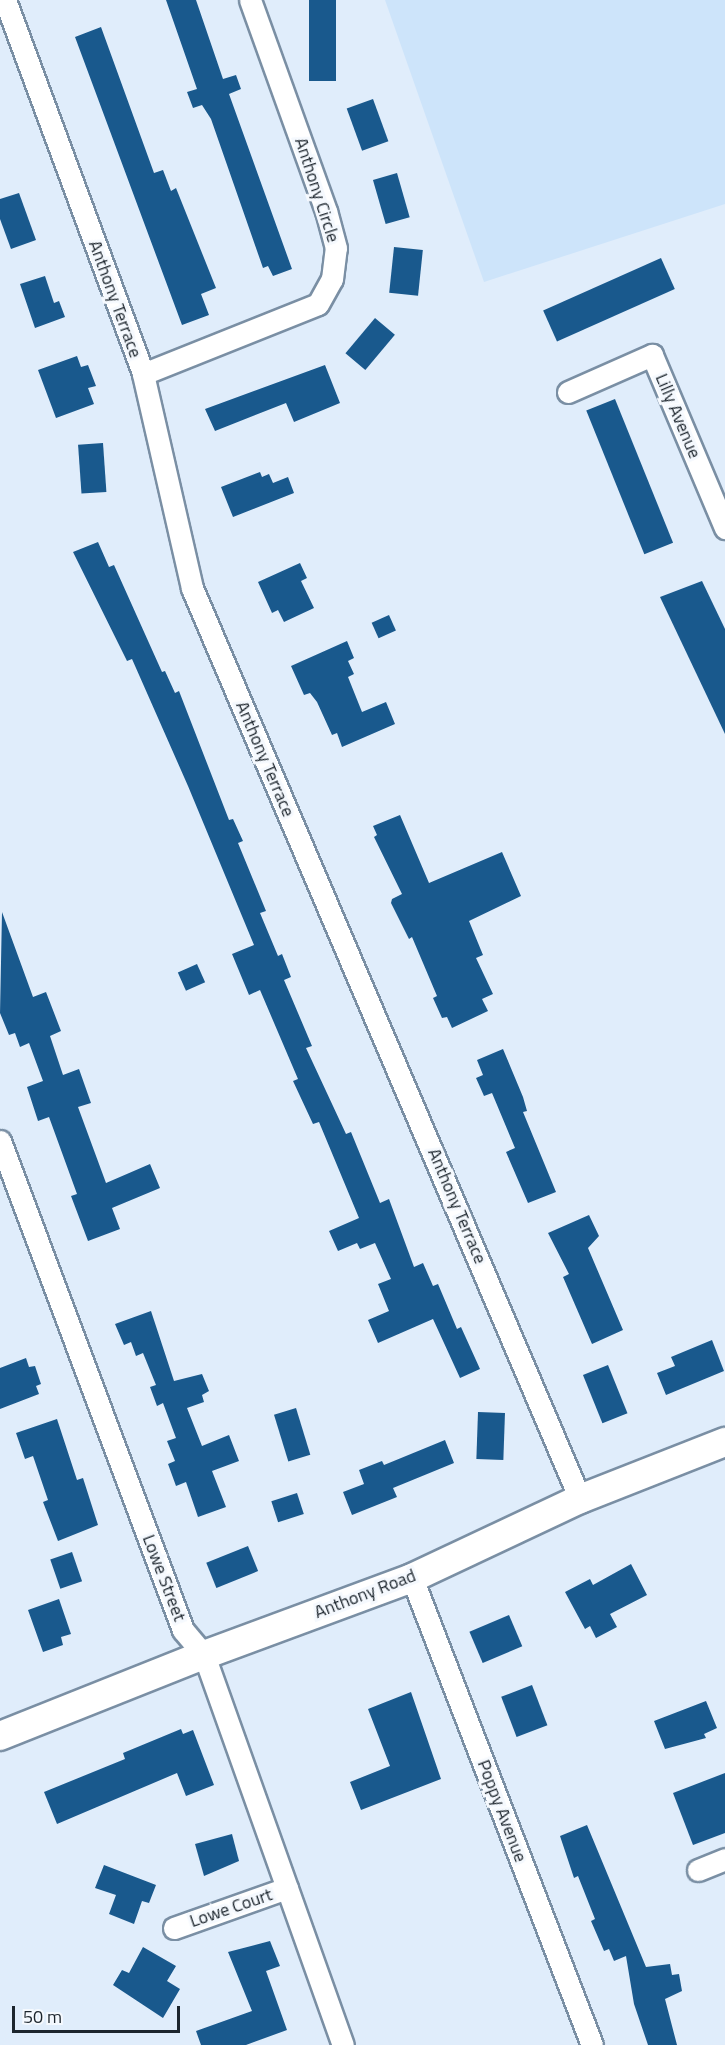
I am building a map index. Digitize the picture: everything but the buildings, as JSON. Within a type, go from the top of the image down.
[{"type":"street","name":"Anthony Terrace","points":[[5,0],[143,374],[192,588],[580,1499]]},
{"type":"street","name":"Anthony Circle","points":[[143,374],[318,304],[332,279],[336,248],[326,211],[250,0]]},
{"type":"street","name":"Lilly Avenue","points":[[568,392],[652,355],[725,528]]},
{"type":"street","name":"Lowe Street","points":[[0,1141],[183,1630],[204,1654],[343,2045]]},
{"type":"street","name":"Anthony Road","points":[[0,1736],[204,1654],[412,1578],[580,1499],[725,1442]]},
{"type":"street","name":"Poppy Avenue","points":[[412,1578],[592,2045]]},
{"type":"street","points":[[698,1870],[725,1860]]},
{"type":"street","name":"Lowe Court","points":[[174,1928],[287,1888]]},
{"type":"shaded area","points":[[385,0],[725,0],[725,204],[484,282]]}]
